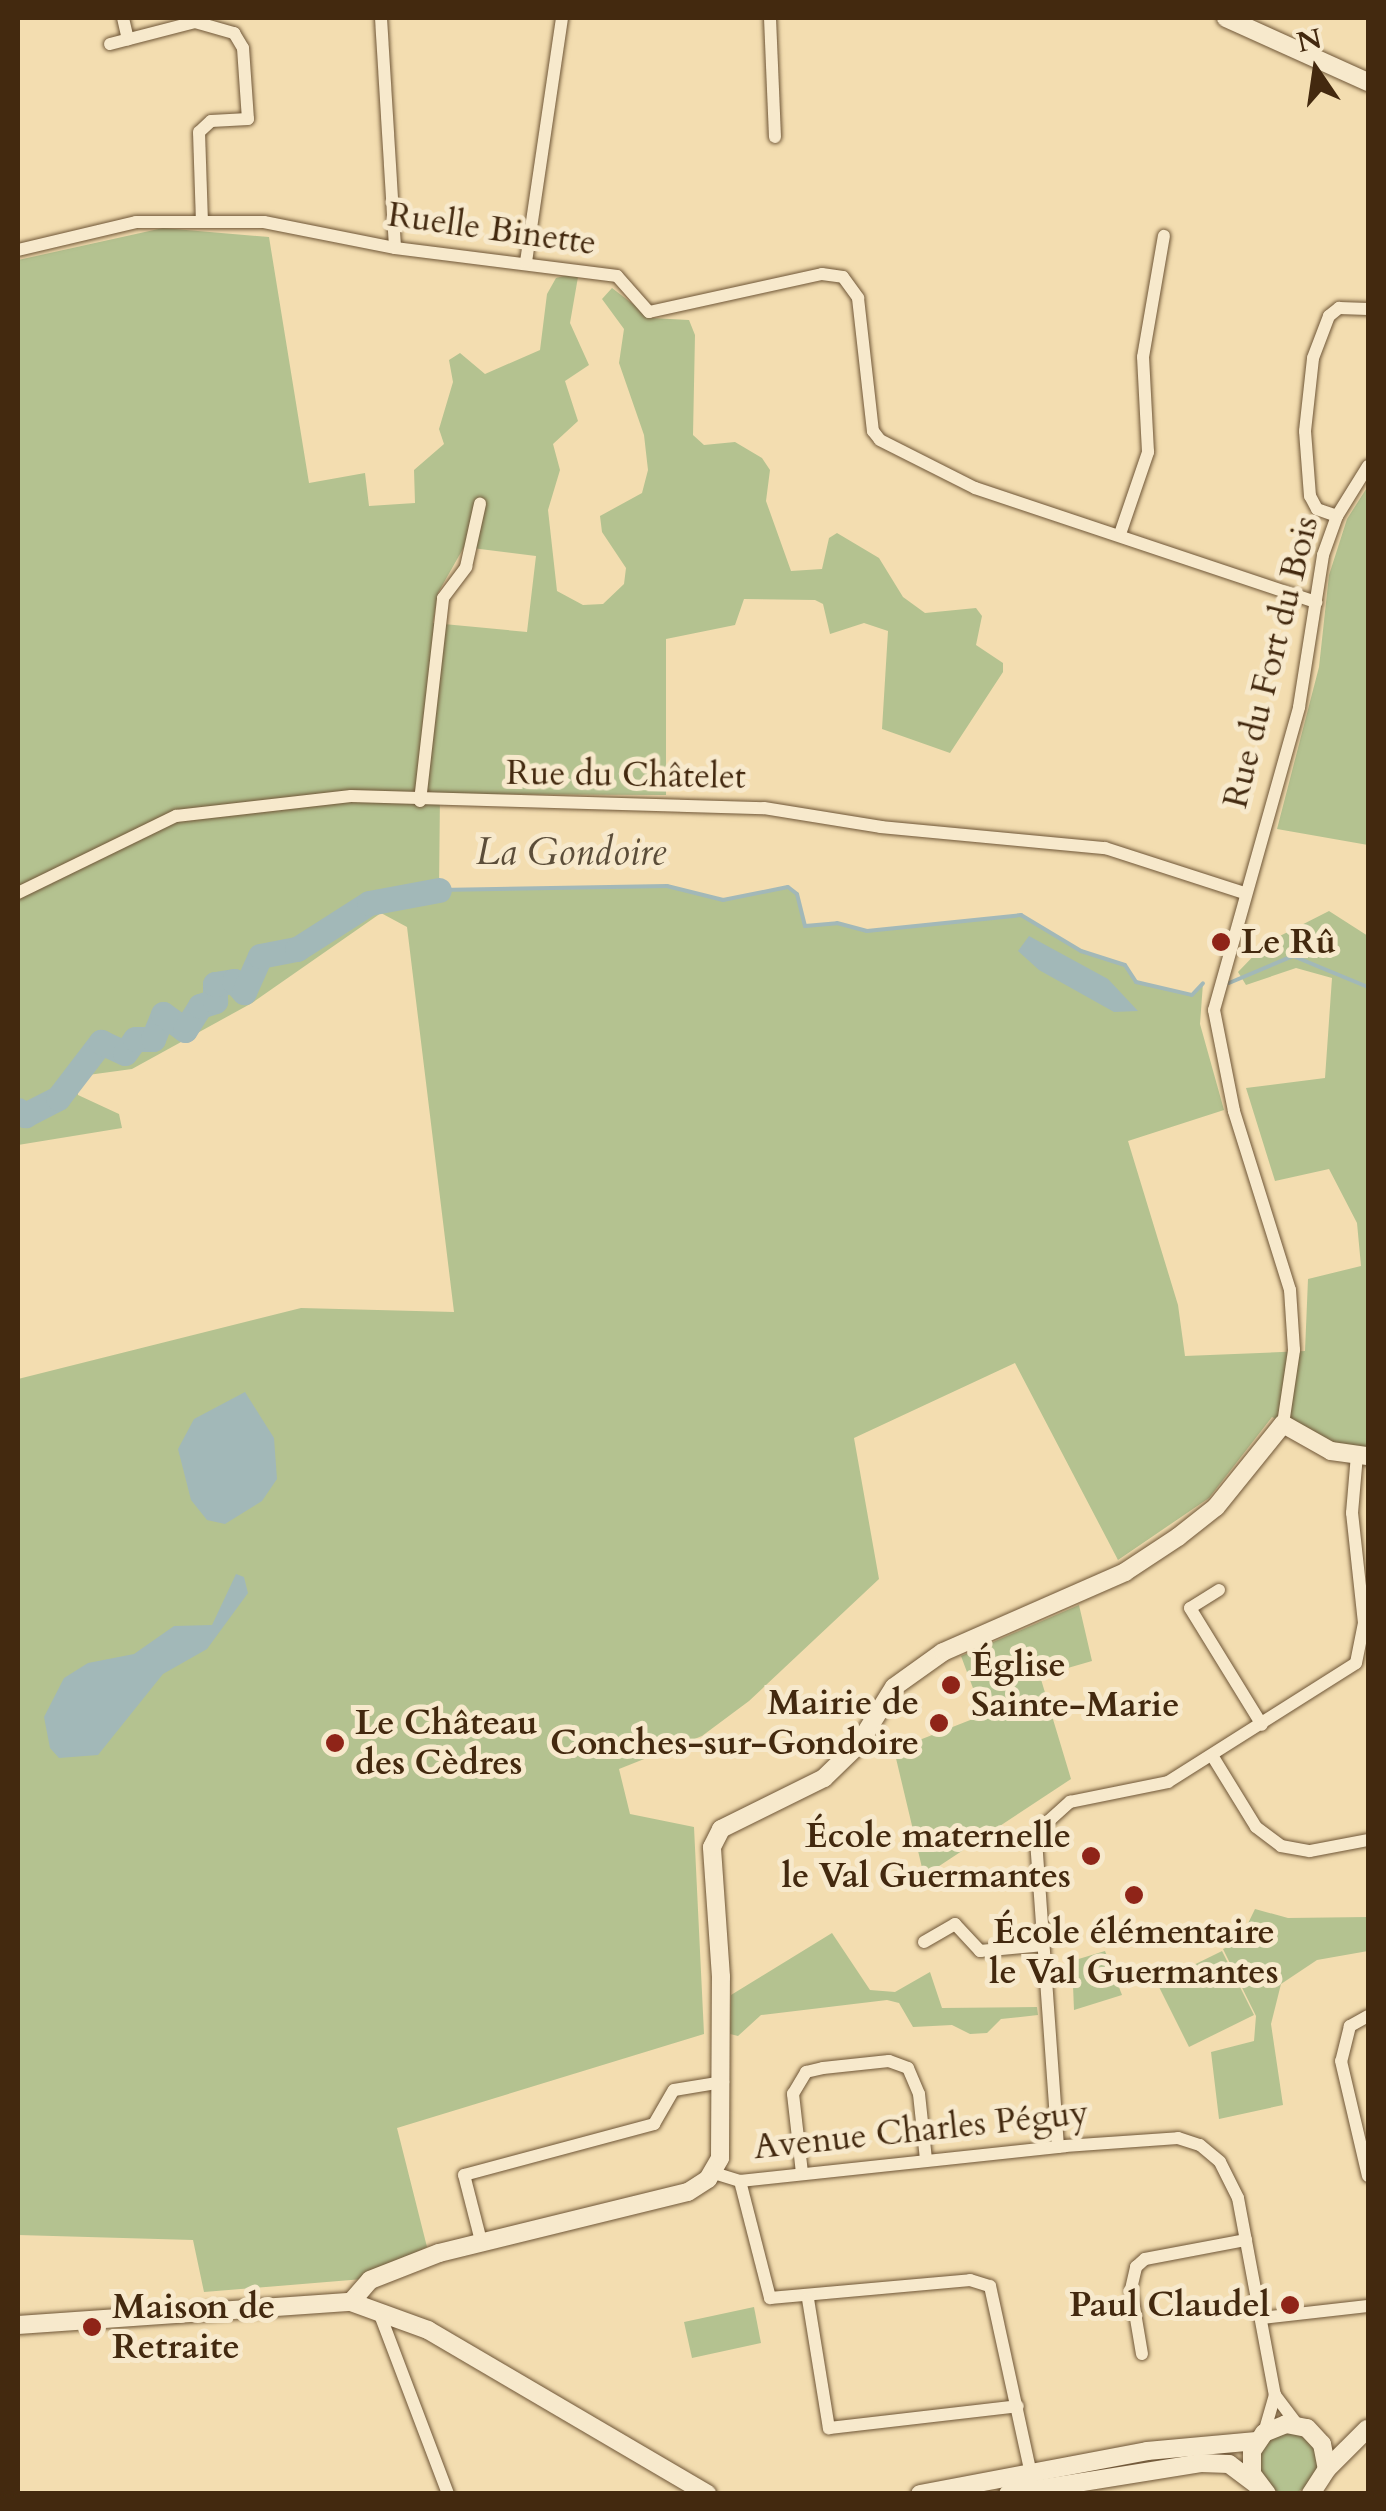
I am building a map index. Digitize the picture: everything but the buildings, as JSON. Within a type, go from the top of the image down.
[{"type":"main road","points":[[1226,18],[1368,82]]},
{"type":"main road","points":[[714,2173],[720,2158],[723,2082],[712,1847],[721,1829],[824,1778],[858,1744],[894,1687],[942,1652],[1126,1572],[1178,1536],[1216,1507],[1283,1424],[1302,1440],[1363,1456]]},
{"type":"main road","name":"Avenue Charles Péguy","points":[[351,2302],[370,2280],[481,2241],[688,2192],[714,2173]]},
{"type":"main road","points":[[18,2325],[351,2302],[428,2330],[703,2493]]},
{"type":"main road","points":[[927,2493],[1147,2451],[1306,2429],[1368,2428]]},
{"type":"main road","points":[[1311,2494],[1327,2469],[1368,2428]]},
{"type":"main road","points":[[1306,2429],[1327,2469]]},
{"type":"main road","points":[[1260,2437],[1250,2463],[1262,2489]]},
{"type":"main road","points":[[1008,2494],[1201,2463],[1228,2464],[1262,2489]]},
{"type":"street","points":[[123,18],[128,39]]},
{"type":"street","points":[[380,18],[395,248]]},
{"type":"street","points":[[526,262],[562,18]]},
{"type":"street","points":[[770,18],[775,137]]},
{"type":"street","points":[[110,44],[194,22],[234,33],[243,48],[248,119],[211,120],[199,132],[202,221]]},
{"type":"street","name":"Ruelle Binette","points":[[18,250],[136,222],[264,222],[395,248],[618,276],[649,312],[822,274],[843,277],[858,298],[873,430],[880,440],[975,488],[1316,602]]},
{"type":"street","points":[[1120,534],[1148,452],[1143,356],[1164,236]]},
{"type":"street","points":[[1337,516],[1317,508],[1310,496],[1305,431],[1313,358],[1329,316],[1339,308],[1368,309]]},
{"type":"street","name":"Rue du Fort du Bois","points":[[1283,1424],[1294,1350],[1290,1290],[1215,1038],[1214,1010],[1299,707],[1316,602],[1337,516],[1368,466]]},
{"type":"street","points":[[420,802],[443,598],[466,566],[480,504]]},
{"type":"street","name":"Rue du Châtelet","points":[[18,893],[176,816],[333,797],[764,808],[881,827],[1104,848],[1244,893]]},
{"type":"street","points":[[1058,2147],[1036,1843],[1046,1820],[1070,1802],[1156,1787],[1212,1757],[1356,1662],[1364,1623],[1363,1456]]},
{"type":"street","points":[[1218,1590],[1190,1608],[1262,1725]]},
{"type":"street","points":[[1212,1757],[1256,1828],[1281,1846],[1310,1850],[1368,1840]]},
{"type":"street","points":[[924,1942],[956,1924],[980,1950],[1044,1945]]},
{"type":"street","points":[[1368,2016],[1350,2026],[1341,2062],[1368,2176]]},
{"type":"street","points":[[802,2173],[793,2094],[806,2072],[889,2061],[908,2068],[919,2094],[926,2160]]},
{"type":"street","points":[[481,2241],[464,2174],[654,2124],[674,2090],[723,2082]]},
{"type":"street","name":"Avenue Charles Péguy","points":[[714,2173],[740,2181],[1058,2147],[1178,2138],[1200,2145],[1232,2183],[1246,2240],[1275,2395],[1260,2437]]},
{"type":"street","points":[[740,2181],[770,2298],[808,2299],[986,2283],[998,2298],[1031,2474]]},
{"type":"street","points":[[1142,2354],[1131,2289],[1136,2267],[1166,2254],[1246,2240]]},
{"type":"street","points":[[808,2299],[829,2428],[1018,2406]]},
{"type":"street","points":[[1261,2318],[1368,2306]]},
{"type":"street","points":[[379,2312],[448,2494]]},
{"type":"street","name":"Avenue Charles Péguy","points":[[1275,2395],[1306,2429]]},
{"type":"green space","points":[[163,228],[269,237],[309,483],[365,473],[369,506],[415,503],[414,470],[444,444],[439,429],[453,382],[449,360],[460,353],[485,374],[540,350],[547,294],[556,278],[572,274],[578,277],[570,323],[589,365],[565,381],[578,421],[553,444],[560,470],[548,510],[557,591],[583,605],[603,604],[624,584],[626,568],[602,532],[600,516],[642,493],[648,470],[644,435],[619,363],[624,329],[602,299],[612,288],[651,318],[689,320],[695,335],[693,435],[704,445],[735,442],[762,458],[770,470],[766,501],[791,571],[822,569],[829,538],[837,533],[879,558],[903,597],[925,613],[976,608],[982,616],[976,645],[1003,663],[1003,672],[950,753],[882,729],[888,631],[864,623],[830,634],[823,604],[815,600],[744,599],[735,625],[666,639],[666,795],[440,794],[439,890],[667,886],[723,900],[788,887],[797,894],[805,926],[837,923],[867,931],[1021,915],[1081,951],[1125,965],[1136,982],[1192,995],[1203,983],[1200,1024],[1224,1110],[1128,1141],[1178,1305],[1185,1356],[1305,1351],[1308,1279],[1361,1266],[1357,1223],[1329,1169],[1275,1181],[1246,1088],[1325,1078],[1332,978],[1296,968],[1246,985],[1238,972],[1266,943],[1329,911],[1368,936],[1368,1452],[1305,1434],[1272,1417],[1209,1498],[1118,1560],[1015,1363],[854,1438],[879,1579],[749,1701],[702,1736],[619,1769],[630,1814],[694,1827],[704,2034],[397,2128],[427,2247],[363,2279],[204,2292],[193,2240],[18,2235],[18,1379],[301,1308],[454,1312],[407,927],[381,913],[252,1003],[132,1069],[88,1075],[78,1084],[78,1095],[119,1114],[122,1128],[18,1145],[18,260]],"holes":[[[464,547],[536,556],[527,632],[433,623],[438,593]]]},
{"type":"green space","points":[[1368,486],[1368,845],[1277,829],[1319,667],[1329,575],[1347,519]]},
{"type":"green space","points":[[1079,1605],[1092,1661],[1040,1676],[1071,1779],[924,1876],[894,1750],[983,1715],[961,1656]]},
{"type":"green space","points":[[1255,1909],[1288,1918],[1368,1917],[1368,1951],[1317,1960],[1281,1984],[1271,2024],[1283,2105],[1219,2119],[1211,2052],[1254,2041],[1256,2016],[1223,1949],[1239,1942]]},
{"type":"green space","points":[[832,1933],[870,1990],[895,1992],[930,1972],[942,2008],[1037,2007],[1038,2015],[1001,2019],[987,2033],[970,2034],[952,2025],[913,2027],[899,2003],[887,2000],[761,2015],[738,2036],[730,2034],[731,1995]]},
{"type":"green space","points":[[1105,1951],[1122,1995],[1074,2010],[1072,1961]]},
{"type":"green space","points":[[1222,1951],[1254,2015],[1189,2047],[1157,1983]]},
{"type":"green space","points":[[754,2307],[761,2343],[692,2358],[684,2322]]},
{"type":"green space","points":[[1288,2433],[1309,2442],[1318,2463],[1309,2484],[1288,2493],[1267,2484],[1258,2463],[1267,2442]]},
{"type":"shaded area","points":[[1029,936],[1108,979],[1138,1011],[1114,1012],[1039,970],[1018,951]]},
{"type":"shaded area","points":[[245,1392],[274,1438],[277,1479],[262,1501],[225,1524],[207,1520],[191,1500],[178,1449],[194,1419]]},
{"type":"shaded area","points":[[236,1574],[244,1577],[248,1593],[207,1649],[163,1674],[98,1755],[59,1758],[50,1748],[44,1717],[64,1678],[88,1663],[134,1654],[174,1626],[212,1625]]},
{"type":"waterway","name":"La Gondoire","points":[[439,890],[667,886],[723,900],[788,887],[797,894],[805,926],[837,923],[867,931],[1021,915],[1081,951],[1125,965],[1136,982],[1192,995],[1203,983]]},
{"type":"waterway","name":"La Gondoire","points":[[18,1110],[25,1115],[58,1098],[101,1042],[125,1053],[135,1039],[153,1039],[163,1014],[185,1030],[200,1006],[215,1001],[215,984],[234,981],[244,992],[260,956],[297,949],[369,903],[439,890]]},
{"type":"waterway","name":"La Gondoire","points":[[1229,983],[1293,956],[1368,987]]},
{"type":"place","name":"Le Rû","points":[[1221,942]]},
{"type":"place","name":"Église Sainte-Marie","points":[[951,1685]]},
{"type":"place","name":"Mairie de Conches-sur-Gondoire","points":[[939,1723]]},
{"type":"place","name":"Le Château des Cèdres","points":[[335,1743]]},
{"type":"place","name":"École maternelle le Val Guermantes","points":[[1091,1856]]},
{"type":"place","name":"École élémentaire le Val Guermantes","points":[[1134,1895]]},
{"type":"place","name":"Paul Claudel","points":[[1290,2305]]},
{"type":"place","name":"Maison de Retraite","points":[[92,2327]]}]
